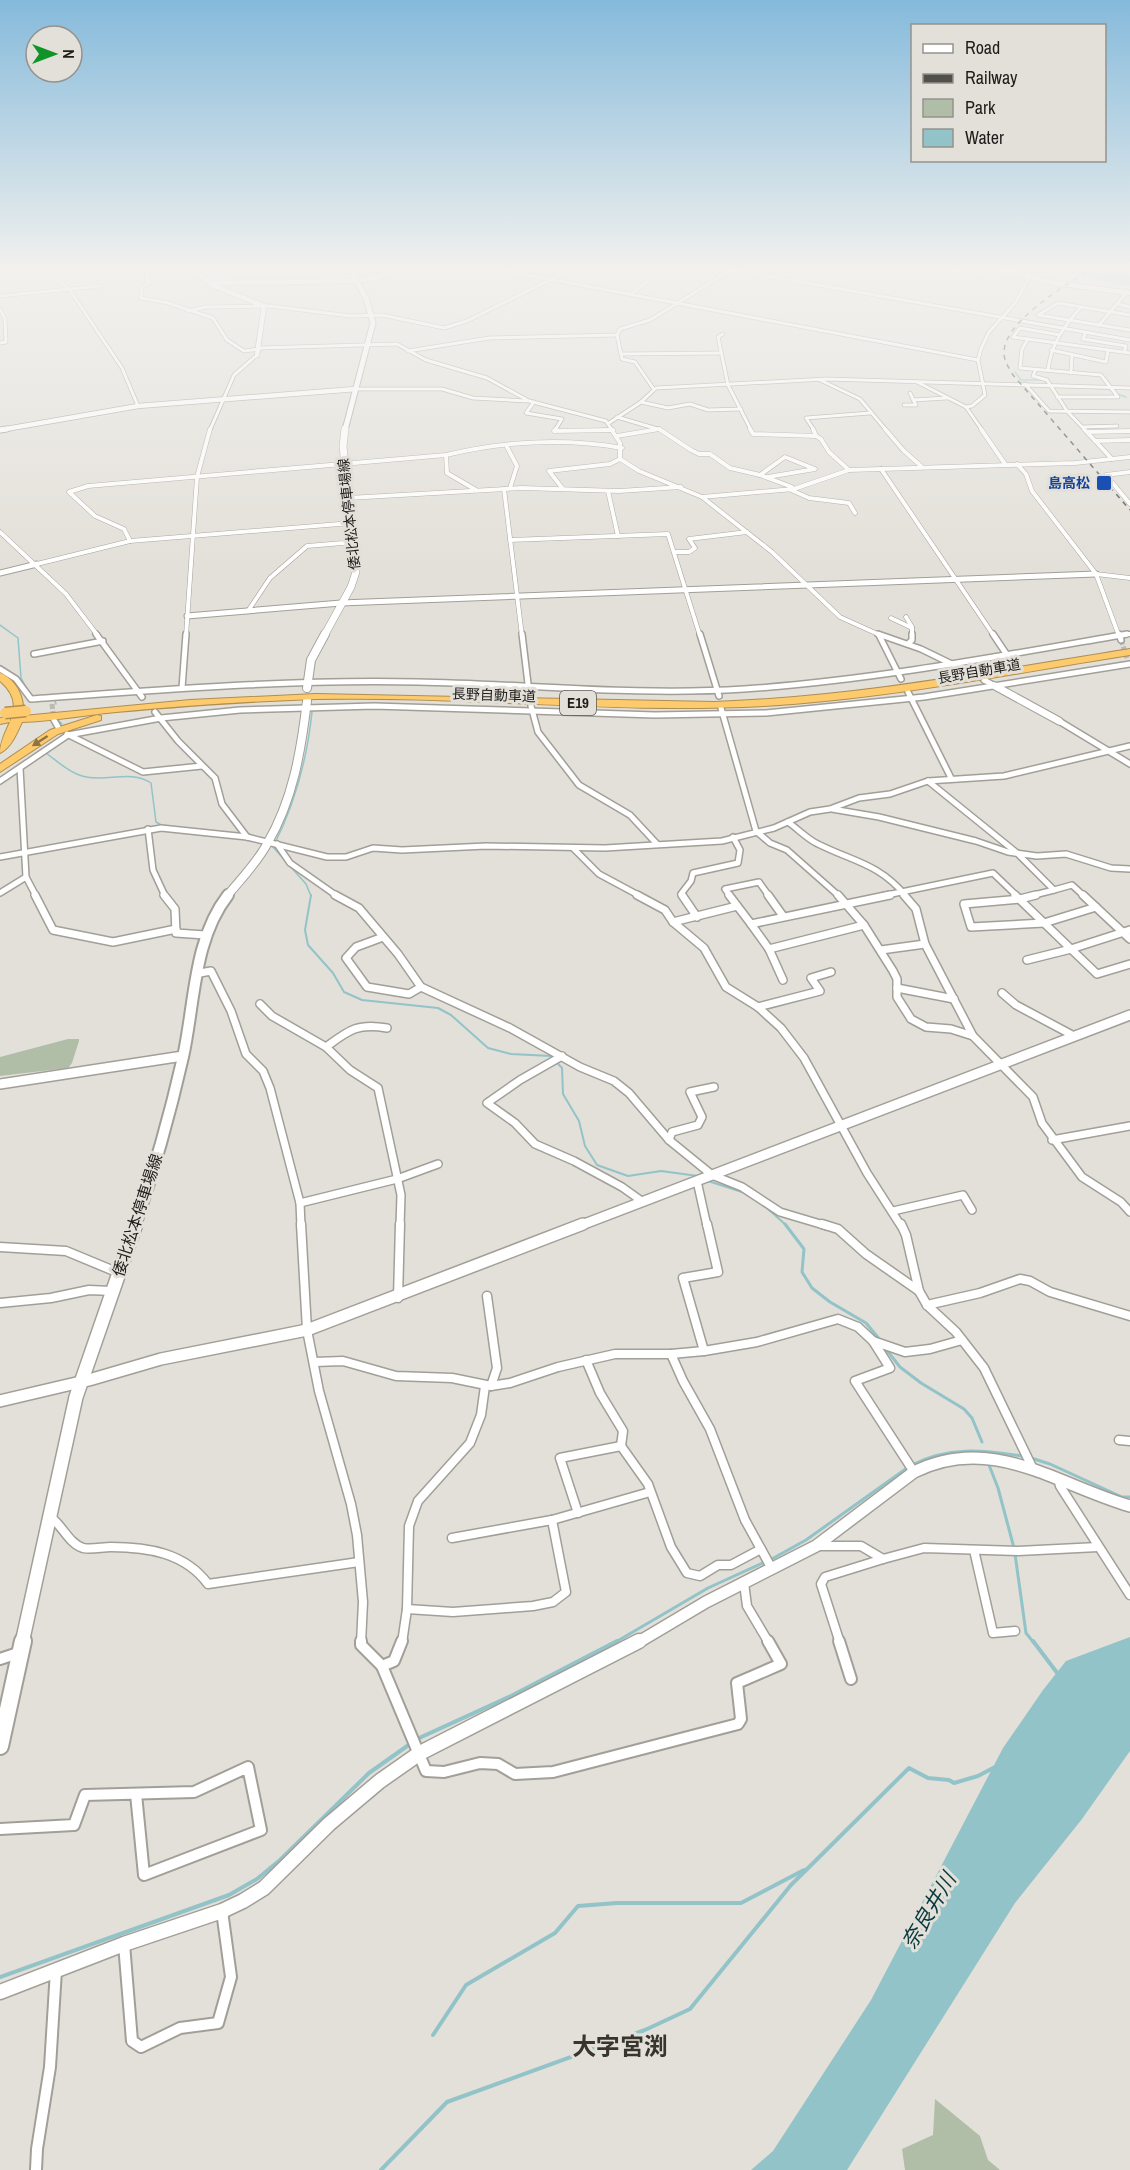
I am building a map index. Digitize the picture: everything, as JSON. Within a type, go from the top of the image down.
[{"type":"highway","name":"長野自動車道","points":[[3,716],[255,693],[337,691],[645,699],[763,697],[893,684],[1123,640]]},
{"type":"highway","name":"長野自動車道","points":[[25,714],[281,698],[404,697],[644,705],[765,703],[897,690],[1129,659]]},
{"type":"highway","points":[[0,676],[14,689],[19,708],[14,730],[0,750]]},
{"type":"highway","points":[[0,683],[10,697],[13,709],[10,724],[0,742]]},
{"type":"highway","points":[[0,769],[44,738],[85,721],[159,709],[281,698]]},
{"type":"main road","name":"倭北松本停車場線","points":[[308,685],[311,660],[351,587],[356,572],[344,465],[344,435],[362,368]]},
{"type":"main road","name":"倭北松本停車場線","points":[[0,1746],[80,1382],[149,1186],[183,1056],[205,935],[224,899],[273,843],[296,775],[303,742],[306,704]]},
{"type":"street","points":[[122,368],[138,406]]},
{"type":"street","points":[[182,688],[197,477],[207,436],[234,375],[241,368]]},
{"type":"street","points":[[454,368],[487,378],[532,402]]},
{"type":"street","points":[[641,368],[653,388]]},
{"type":"street","points":[[724,368],[728,384],[753,434],[758,436],[816,436],[849,470]]},
{"type":"street","points":[[966,408],[985,396],[985,383],[981,368]]},
{"type":"street","points":[[1024,368],[1104,377],[1118,397],[1057,396]]},
{"type":"street","points":[[1071,368],[1071,373]]},
{"type":"street","points":[[1094,368],[1094,375]]},
{"type":"street","points":[[1036,369],[1033,376],[1047,380],[1067,411],[1112,459]]},
{"type":"street","points":[[609,423],[641,402],[653,388],[818,379],[1130,388]]},
{"type":"street","points":[[818,379],[860,399],[870,413],[921,466]]},
{"type":"street","points":[[913,381],[966,408],[1005,464]]},
{"type":"street","points":[[1025,384],[1049,411],[1130,412]]},
{"type":"street","points":[[0,430],[138,406],[356,389],[442,389],[473,398],[532,402],[609,423],[622,448],[620,459]]},
{"type":"street","points":[[904,405],[916,405],[910,393]]},
{"type":"street","points":[[913,400],[949,398]]},
{"type":"street","points":[[532,402],[526,413],[562,419],[547,442]]},
{"type":"street","points":[[641,402],[668,408],[690,404],[708,410],[741,409]]},
{"type":"street","points":[[816,436],[812,425],[806,418],[870,413]]},
{"type":"street","points":[[617,417],[659,429],[699,454],[710,454],[729,468],[760,475],[809,498],[849,503],[855,513]]},
{"type":"street","points":[[1083,427],[1117,426]]},
{"type":"street","points":[[617,436],[659,429]]},
{"type":"street","points":[[554,431],[613,430]]},
{"type":"street","points":[[1088,432],[1130,431]]},
{"type":"street","points":[[1122,440],[1130,447]]},
{"type":"street","points":[[1095,441],[1130,440]]},
{"type":"street","points":[[130,540],[124,528],[95,516],[69,492],[88,486],[344,465],[547,442],[586,442],[622,448]]},
{"type":"street","points":[[507,447],[517,466],[510,488]]},
{"type":"street","points":[[446,455],[449,475],[477,490]]},
{"type":"street","points":[[760,475],[785,457],[815,469],[767,478]]},
{"type":"street","points":[[702,497],[791,489],[849,470],[1074,463],[1130,457]]},
{"type":"street","points":[[620,459],[639,471],[683,487],[702,497],[772,552],[840,617],[879,635],[908,644],[962,669]]},
{"type":"street","points":[[562,489],[549,471],[610,464],[620,459]]},
{"type":"street","points":[[1017,464],[1026,474],[1032,491],[1096,574],[1123,640]]},
{"type":"street","points":[[881,469],[1007,655]]},
{"type":"street","points":[[1130,472],[1106,475],[1130,504]]},
{"type":"street","points":[[348,498],[510,488],[608,491],[683,487]]},
{"type":"street","points":[[504,489],[528,689]]},
{"type":"street","points":[[608,491],[618,536]]},
{"type":"street","points":[[0,573],[130,540],[352,523]]},
{"type":"street","points":[[674,552],[688,552],[695,548],[689,539],[747,531]]},
{"type":"street","points":[[0,532],[37,564],[78,606],[94,634],[103,641],[142,698]]},
{"type":"street","points":[[510,540],[668,534],[718,693]]},
{"type":"street","points":[[248,611],[270,579],[307,546],[354,542]]},
{"type":"street","points":[[187,616],[341,603],[516,595],[1096,574],[1130,578]]},
{"type":"street","points":[[906,617],[912,628],[912,640],[908,644]]},
{"type":"street","points":[[891,618],[912,628]]},
{"type":"street","points":[[0,669],[16,679],[28,698],[52,701],[182,688],[417,682],[528,689],[718,693],[899,676],[1007,655],[1123,640],[1130,634]]},
{"type":"street","points":[[879,635],[899,676]]},
{"type":"street","points":[[34,654],[103,641]]},
{"type":"street","points":[[0,781],[67,733],[160,718],[306,704],[532,708],[633,715],[837,707],[910,695],[995,686],[1129,659]]},
{"type":"street","points":[[984,680],[1059,721],[1130,764]]},
{"type":"street","points":[[910,695],[951,778]]},
{"type":"street","points":[[532,708],[538,732],[579,785],[630,816],[657,844]]},
{"type":"street","points":[[722,711],[756,831],[770,843],[786,850],[847,903],[881,950],[897,979],[897,998],[915,1023],[926,1027],[951,1029],[973,1036]]},
{"type":"street","points":[[155,712],[214,778],[222,804],[247,837]]},
{"type":"street","points":[[54,720],[58,727]]},
{"type":"street","points":[[67,733],[143,772],[202,766]]},
{"type":"street","points":[[0,857],[161,828],[247,837],[327,857],[346,857],[374,849],[486,846],[573,848],[722,841],[774,828],[810,812],[830,809],[859,798],[891,794],[928,781],[1004,776],[1130,746]]},
{"type":"street","points":[[20,768],[26,877],[53,930],[113,942],[176,929]]},
{"type":"street","points":[[928,781],[1017,853],[1053,890]]},
{"type":"street","points":[[830,809],[879,817],[1017,853],[1037,856],[1066,854],[1111,868],[1130,869]]},
{"type":"street","points":[[788,822],[817,844],[866,862],[901,891],[916,909],[925,944],[973,1036],[1033,1096],[1042,1123],[1052,1140],[1082,1177],[1121,1202],[1130,1212]]},
{"type":"street","points":[[148,829],[153,870],[165,897],[175,909],[176,933],[205,935]]},
{"type":"street","points":[[697,917],[681,894],[691,881],[693,873],[738,863],[740,850],[732,837]]},
{"type":"street","points":[[273,843],[290,863],[346,903],[359,908],[398,954],[421,987],[510,1028],[539,1046],[621,1087],[669,1140],[712,1175],[742,1187],[780,1212],[838,1229],[866,1254],[919,1291]]},
{"type":"street","points":[[573,848],[599,874],[665,910],[674,922],[704,948],[726,987],[758,1007],[781,1028],[804,1058],[843,1125],[867,1173],[906,1235],[919,1291],[927,1305],[962,1340],[984,1368],[1030,1460]]},
{"type":"street","points":[[751,924],[993,873],[1097,974],[1130,963]]},
{"type":"street","points":[[0,893],[26,877]]},
{"type":"street","points":[[783,916],[759,882],[725,889],[769,949],[783,980]]},
{"type":"street","points":[[1096,907],[1044,923],[971,927],[964,904],[1020,899],[1072,885],[1096,907],[1122,932],[1130,939]]},
{"type":"street","points":[[674,922],[737,906]]},
{"type":"street","points":[[769,949],[864,925]]},
{"type":"street","points":[[1027,960],[1130,930]]},
{"type":"street","points":[[383,937],[356,947],[346,958],[367,987],[409,994],[421,987]]},
{"type":"street","points":[[881,950],[925,944]]},
{"type":"street","points":[[200,972],[211,971],[231,1011],[246,1054],[263,1071],[284,1140],[300,1203],[307,1330],[319,1391],[351,1504],[357,1535],[363,1602],[361,1645],[382,1666],[426,1771],[444,1772],[480,1763],[498,1764],[515,1774],[553,1772],[738,1724],[741,1719],[737,1683],[781,1664],[747,1606],[744,1583]]},
{"type":"street","points":[[758,1007],[820,991],[811,978],[831,972]]},
{"type":"street","points":[[897,988],[954,999]]},
{"type":"street","points":[[1002,993],[1023,1009],[1061,1026],[1074,1036]]},
{"type":"street","points":[[260,1004],[272,1016],[326,1047],[350,1070],[378,1088],[401,1195],[398,1298]]},
{"type":"street","points":[[0,1401],[80,1382],[161,1359],[307,1330],[398,1298],[1130,1015]]},
{"type":"street","points":[[326,1047],[357,1025],[366,1024],[387,1028]]},
{"type":"street","points":[[0,1084],[183,1056]]},
{"type":"street","points":[[562,1056],[520,1080],[487,1103],[515,1122],[524,1135],[535,1144],[574,1161],[643,1202]]},
{"type":"street","points":[[669,1140],[672,1132],[698,1125],[702,1117],[690,1092],[714,1087]]},
{"type":"street","points":[[1052,1140],[1130,1126]]},
{"type":"street","points":[[300,1203],[397,1179],[438,1164]]},
{"type":"street","points":[[697,1181],[718,1272],[683,1278],[704,1351]]},
{"type":"street","points":[[893,1211],[963,1196],[972,1210]]},
{"type":"street","points":[[1121,1202],[1130,1200]]},
{"type":"street","points":[[0,1247],[66,1251],[119,1273]]},
{"type":"street","points":[[927,1305],[980,1293],[1020,1279],[1030,1281],[1050,1292],[1130,1316]]},
{"type":"street","points":[[0,1304],[51,1298],[89,1290],[112,1291]]},
{"type":"street","points":[[382,1666],[393,1661],[402,1644],[407,1609],[409,1526],[417,1501],[457,1455],[464,1452],[497,1368],[486,1296]]},
{"type":"street","points":[[314,1362],[343,1361],[396,1376],[452,1378],[488,1386],[615,1354],[671,1354],[704,1351],[757,1342],[838,1319],[858,1327],[899,1351],[911,1352],[962,1340]]},
{"type":"street","points":[[879,1341],[890,1368],[855,1381],[910,1467]]},
{"type":"street","points":[[671,1354],[683,1381],[710,1429],[745,1520],[767,1559]]},
{"type":"street","points":[[586,1360],[600,1393],[623,1431],[621,1446],[648,1484],[671,1547],[687,1573],[700,1576],[718,1565],[767,1559],[816,1546],[852,1543],[865,1545],[883,1559]]},
{"type":"street","points":[[1119,1440],[1130,1441]]},
{"type":"street","points":[[578,1513],[560,1458],[621,1446]]},
{"type":"street","points":[[816,1546],[910,1467],[956,1458],[1030,1460],[1058,1478],[1109,1500],[1130,1506]]},
{"type":"street","points":[[1058,1478],[1060,1486],[1130,1594]]},
{"type":"street","points":[[452,1538],[552,1520],[651,1492]]},
{"type":"street","points":[[49,1516],[57,1520],[70,1540],[82,1548],[112,1546],[169,1554],[202,1573],[208,1584],[359,1562]]},
{"type":"street","points":[[407,1609],[453,1612],[484,1611],[553,1602],[566,1592],[552,1520]]},
{"type":"street","points":[[851,1679],[821,1584],[825,1577],[924,1548],[1013,1551],[1098,1547]]},
{"type":"street","points":[[974,1550],[993,1633],[1014,1631]]},
{"type":"street","points":[[0,1992],[124,1944],[222,1911],[264,1888],[329,1824],[380,1781],[416,1745],[618,1654],[706,1602],[744,1583],[767,1559]]},
{"type":"street","points":[[0,1659],[20,1652]]},
{"type":"street","points":[[0,1830],[74,1825],[85,1795],[194,1792],[248,1767],[261,1830],[144,1875],[136,1794]]},
{"type":"street","points":[[124,1944],[132,2041],[141,2047],[180,2028],[218,2023],[231,1977],[222,1911]]},
{"type":"street","points":[[36,2170],[37,2149],[50,2067],[56,1970]]},
{"type":"green space","points":[[68,1039],[79,1039],[79,1041],[72,1063],[68,1068],[0,1076],[0,1057]]},
{"type":"green space","points":[[935,2099],[980,2136],[988,2160],[1000,2170],[905,2170],[902,2149],[933,2135]]},
{"type":"water","name":"奈良井川","points":[[1130,1637],[1130,1751],[1082,1819],[1015,1903],[847,2170],[751,2170],[773,2151],[871,2000],[1003,1748],[1043,1690],[1066,1661]]},
{"type":"waterway","points":[[1015,372],[1021,380],[1043,380],[1049,384]]},
{"type":"waterway","points":[[1063,387],[1111,389]]},
{"type":"waterway","points":[[1114,393],[1126,397]]},
{"type":"waterway","points":[[0,625],[18,638],[21,678],[28,691]]},
{"type":"waterway","points":[[311,896],[306,884],[273,847],[288,815],[299,781],[312,712]]},
{"type":"waterway","points":[[58,720],[62,724]]},
{"type":"waterway","points":[[48,752],[46,753],[63,766],[82,776],[91,778],[126,776],[151,783],[156,822],[163,826]]},
{"type":"waterway","points":[[311,896],[305,930],[308,945],[333,973],[344,992],[362,1000],[438,1008],[451,1015],[488,1048],[511,1054],[551,1056],[562,1068],[563,1094],[579,1121],[585,1146],[597,1165],[628,1176],[661,1171],[698,1176]]},
{"type":"waterway","points":[[705,1180],[745,1193]]},
{"type":"waterway","points":[[767,1208],[785,1225]]},
{"type":"waterway","points":[[785,1225],[804,1249],[802,1272],[812,1288],[830,1302],[866,1323],[881,1341]]},
{"type":"waterway","points":[[885,1348],[900,1367],[921,1383],[964,1409],[972,1418],[982,1442]]},
{"type":"waterway","points":[[912,1465],[952,1452],[980,1451],[1022,1456]]},
{"type":"waterway","points":[[1031,1458],[1050,1464],[1122,1497],[1130,1497]]},
{"type":"waterway","points":[[989,1465],[998,1488],[1014,1548]]},
{"type":"waterway","points":[[770,1560],[806,1540],[907,1468]]},
{"type":"waterway","points":[[1015,1554],[1026,1633],[1034,1643]]},
{"type":"waterway","points":[[614,1643],[708,1588],[765,1562]]},
{"type":"waterway","points":[[417,1739],[511,1696],[617,1641]]},
{"type":"waterway","points":[[1033,1641],[1058,1674]]},
{"type":"waterway","points":[[0,1977],[229,1895],[257,1879],[280,1860],[369,1773],[410,1744]]},
{"type":"waterway","points":[[381,2170],[447,2102],[645,2030],[690,2009],[791,1885],[909,1768],[928,1778],[949,1780],[954,1783],[978,1776],[995,1767]]},
{"type":"waterway","points":[[433,2035],[466,1985],[555,1933],[578,1906],[617,1903],[741,1903],[804,1870]]},
{"type":"tunnel","points":[[1121,640],[1127,658]]},
{"type":"tunnel","points":[[962,669],[979,677]]},
{"type":"tunnel","points":[[52,704],[54,720]]},
{"type":"railway","points":[[1009,368],[1130,510]]},
{"type":"place","name":"島高松","points":[[1104,483]]},
{"type":"district","name":"大字宮渕","points":[[620,2047]]}]
